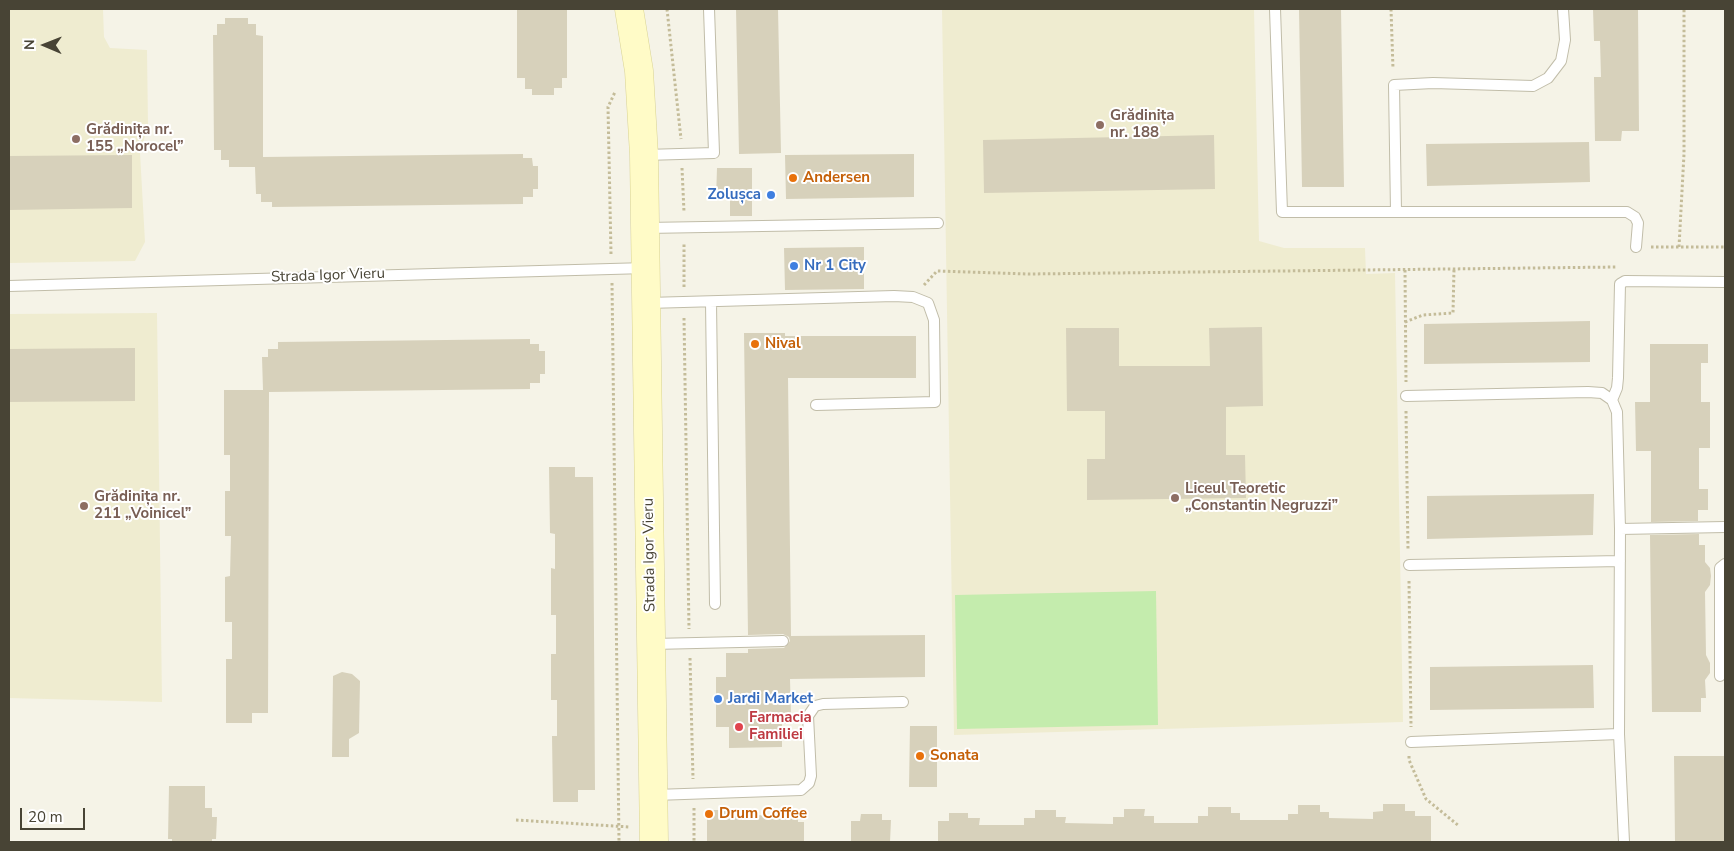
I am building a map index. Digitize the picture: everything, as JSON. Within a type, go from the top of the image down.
[{"type":"main road","name":"Strada Igor Vieru","points":[[629,9],[639,71],[644,155],[654,834]]},
{"type":"lane","points":[[644,155],[714,153],[708,9]]},
{"type":"lane","points":[[1275,9],[1282,212],[1627,212],[1636,217],[1638,222],[1636,248]]},
{"type":"lane","points":[[1396,212],[1394,85],[1433,83],[1533,86],[1548,78],[1561,61],[1565,40],[1563,9]]},
{"type":"lane","points":[[646,228],[938,222]]},
{"type":"lane","name":"Strada Igor Vieru","points":[[9,286],[647,268]]},
{"type":"lane","points":[[1612,400],[1617,388],[1618,378],[1618,292],[1620,284],[1625,281],[1725,282]]},
{"type":"lane","points":[[647,303],[913,297],[928,304],[934,320],[935,402],[816,406]]},
{"type":"lane","points":[[711,302],[715,604]]},
{"type":"lane","points":[[1406,396],[1588,392],[1602,394],[1612,400],[1617,412],[1620,529],[1619,734],[1624,842]]},
{"type":"lane","points":[[1620,529],[1725,527]]},
{"type":"lane","points":[[1408,565],[1620,561]]},
{"type":"lane","points":[[1720,676],[1720,568],[1725,564]]},
{"type":"lane","points":[[652,644],[783,641]]},
{"type":"lane","points":[[654,795],[801,790],[809,783],[811,776],[808,716],[815,706],[823,704],[903,702]]},
{"type":"lane","points":[[1411,742],[1619,734]]},
{"type":"path","points":[[667,9],[682,154],[694,842]]},
{"type":"path","points":[[1391,9],[1394,85]]},
{"type":"path","points":[[1679,248],[1684,154],[1684,9]]},
{"type":"path","points":[[608,107],[612,269],[619,842]]},
{"type":"path","points":[[1636,248],[1725,247]]},
{"type":"path","points":[[913,297],[937,271],[1029,274],[1622,267]]},
{"type":"path","points":[[1405,322],[1422,315],[1453,313],[1454,269]]},
{"type":"path","points":[[1405,270],[1411,742],[1409,760],[1426,799],[1459,826]]},
{"type":"path","points":[[516,820],[619,827],[654,834]]},
{"type":"shaded area","name":"Grădinița nr. 155 „Norocel”","points":[[9,9],[103,9],[104,37],[110,48],[147,50],[148,126],[140,153],[145,242],[135,261],[9,263]]},
{"type":"shaded area","name":"Liceul Teoretic „Constantin Negruzzi”","points":[[942,9],[1254,9],[1259,241],[1284,248],[1365,248],[1366,274],[1395,273],[1403,722],[954,735]]},
{"type":"shaded area","name":"Grădinița nr. 211 „Voinicel”","points":[[157,313],[162,702],[9,698],[9,314]]},
{"type":"green space","points":[[1156,591],[1158,725],[957,729],[955,595]]},
{"type":"building","points":[[517,9],[567,9],[567,78],[562,78],[562,88],[554,88],[554,95],[532,95],[532,89],[525,89],[525,78],[517,78]]},
{"type":"building","points":[[736,9],[778,9],[781,153],[739,154]]},
{"type":"building","points":[[1299,9],[1341,9],[1344,187],[1302,187]]},
{"type":"building","points":[[1593,9],[1638,9],[1639,131],[1622,131],[1621,141],[1595,141],[1594,77],[1601,77],[1600,41],[1594,41]]},
{"type":"building","points":[[225,18],[248,18],[248,24],[256,24],[256,35],[263,36],[263,157],[523,154],[523,158],[532,158],[533,166],[538,166],[538,189],[533,189],[533,197],[523,197],[523,204],[272,207],[272,202],[261,202],[261,194],[256,194],[255,167],[229,167],[229,160],[221,160],[221,150],[214,150],[213,35],[217,35],[217,24],[225,24]]},
{"type":"building","points":[[1214,135],[1215,189],[984,193],[983,140]]},
{"type":"building","points":[[1589,142],[1590,182],[1427,186],[1426,144]]},
{"type":"building","points":[[914,154],[914,197],[786,199],[785,155]]},
{"type":"building","points":[[132,155],[132,208],[9,210],[9,156]]},
{"type":"building","points":[[717,168],[752,168],[752,216],[730,216],[730,199],[716,199]]},
{"type":"building","points":[[864,247],[864,289],[785,290],[784,248]]},
{"type":"building","points":[[1590,321],[1590,362],[1424,364],[1424,324]]},
{"type":"building","points":[[1262,327],[1263,406],[1226,407],[1226,455],[1245,455],[1246,498],[1087,500],[1087,459],[1105,459],[1105,411],[1067,411],[1066,328],[1119,328],[1119,366],[1210,366],[1209,328]]},
{"type":"building","points":[[744,333],[785,333],[785,336],[916,336],[916,378],[788,378],[791,636],[925,635],[925,677],[790,679],[791,717],[787,716],[787,724],[782,724],[782,747],[729,748],[729,727],[716,727],[716,677],[726,677],[726,653],[748,653],[748,649],[784,648],[790,641],[789,637],[783,634],[748,635]]},
{"type":"building","points":[[530,339],[530,344],[539,344],[539,351],[545,351],[545,374],[540,374],[540,383],[530,383],[530,389],[269,392],[268,713],[252,713],[252,723],[226,723],[226,659],[232,659],[232,622],[225,622],[225,577],[230,576],[231,536],[225,536],[225,491],[230,491],[230,455],[224,455],[224,390],[263,390],[262,357],[268,357],[268,349],[278,349],[278,342]]},
{"type":"building","points":[[1650,344],[1708,344],[1708,363],[1701,363],[1701,402],[1710,402],[1710,448],[1699,448],[1699,489],[1708,489],[1708,510],[1698,510],[1698,521],[1651,522],[1651,451],[1636,451],[1635,402],[1650,402]]},
{"type":"building","points":[[135,348],[135,401],[9,402],[9,349]]},
{"type":"building","points":[[549,467],[575,467],[575,477],[593,477],[595,790],[578,790],[578,802],[553,802],[552,736],[557,736],[557,700],[551,700],[551,654],[556,654],[556,615],[551,615],[551,568],[555,569],[555,534],[550,533]]},
{"type":"building","points":[[1594,494],[1593,535],[1427,539],[1427,496]]},
{"type":"building","points":[[1699,534],[1699,545],[1705,545],[1705,562],[1710,568],[1711,576],[1710,585],[1705,592],[1706,655],[1710,663],[1710,673],[1705,680],[1706,698],[1701,698],[1701,712],[1652,712],[1650,535]]},
{"type":"building","points":[[1593,665],[1594,708],[1430,710],[1430,667]]},
{"type":"building","points":[[342,672],[352,674],[360,681],[359,733],[349,739],[349,757],[332,757],[333,676]]},
{"type":"building","points":[[910,726],[937,726],[937,787],[909,787]]},
{"type":"building","points":[[1674,756],[1725,756],[1725,842],[1675,842]]},
{"type":"building","points":[[169,786],[205,786],[205,808],[212,808],[212,817],[217,817],[216,839],[212,839],[212,842],[172,842],[172,839],[168,839]]},
{"type":"building","points":[[1383,804],[1405,804],[1405,811],[1415,811],[1415,816],[1431,816],[1431,842],[938,842],[938,821],[949,821],[949,813],[968,813],[968,818],[980,818],[979,825],[1024,825],[1024,818],[1035,818],[1035,810],[1056,810],[1056,817],[1066,817],[1065,823],[1113,824],[1113,817],[1124,817],[1124,809],[1145,809],[1144,816],[1154,816],[1154,823],[1198,823],[1198,816],[1208,816],[1208,807],[1231,807],[1231,813],[1240,813],[1240,820],[1288,820],[1288,814],[1298,814],[1298,805],[1320,805],[1320,812],[1329,812],[1329,818],[1373,819],[1373,812],[1383,811]]},
{"type":"building","points":[[707,810],[748,810],[748,815],[798,816],[798,822],[804,822],[804,842],[707,842]]},
{"type":"building","points":[[861,814],[882,814],[882,820],[891,820],[890,842],[851,842],[851,821],[860,821]]},
{"type":"place","name":"Grădinița nr. 188","points":[[1100,125]]},
{"type":"place","name":"Grădinița nr. 155 „Norocel”","points":[[76,139]]},
{"type":"place","name":"Andersen","points":[[793,178]]},
{"type":"place","name":"Zolușca","points":[[771,195]]},
{"type":"place","name":"Nr 1 City","points":[[794,266]]},
{"type":"place","name":"Nival","points":[[755,344]]},
{"type":"place","name":"Liceul Teoretic „Constantin Negruzzi”","points":[[1175,498]]},
{"type":"place","name":"Grădinița nr. 211 „Voinicel”","points":[[84,506]]},
{"type":"place","name":"Jardi Market","points":[[718,699]]},
{"type":"place","name":"Farmacia Familiei","points":[[739,727]]},
{"type":"place","name":"Sonata","points":[[920,756]]},
{"type":"place","name":"Drum Coffee","points":[[709,814]]}]
